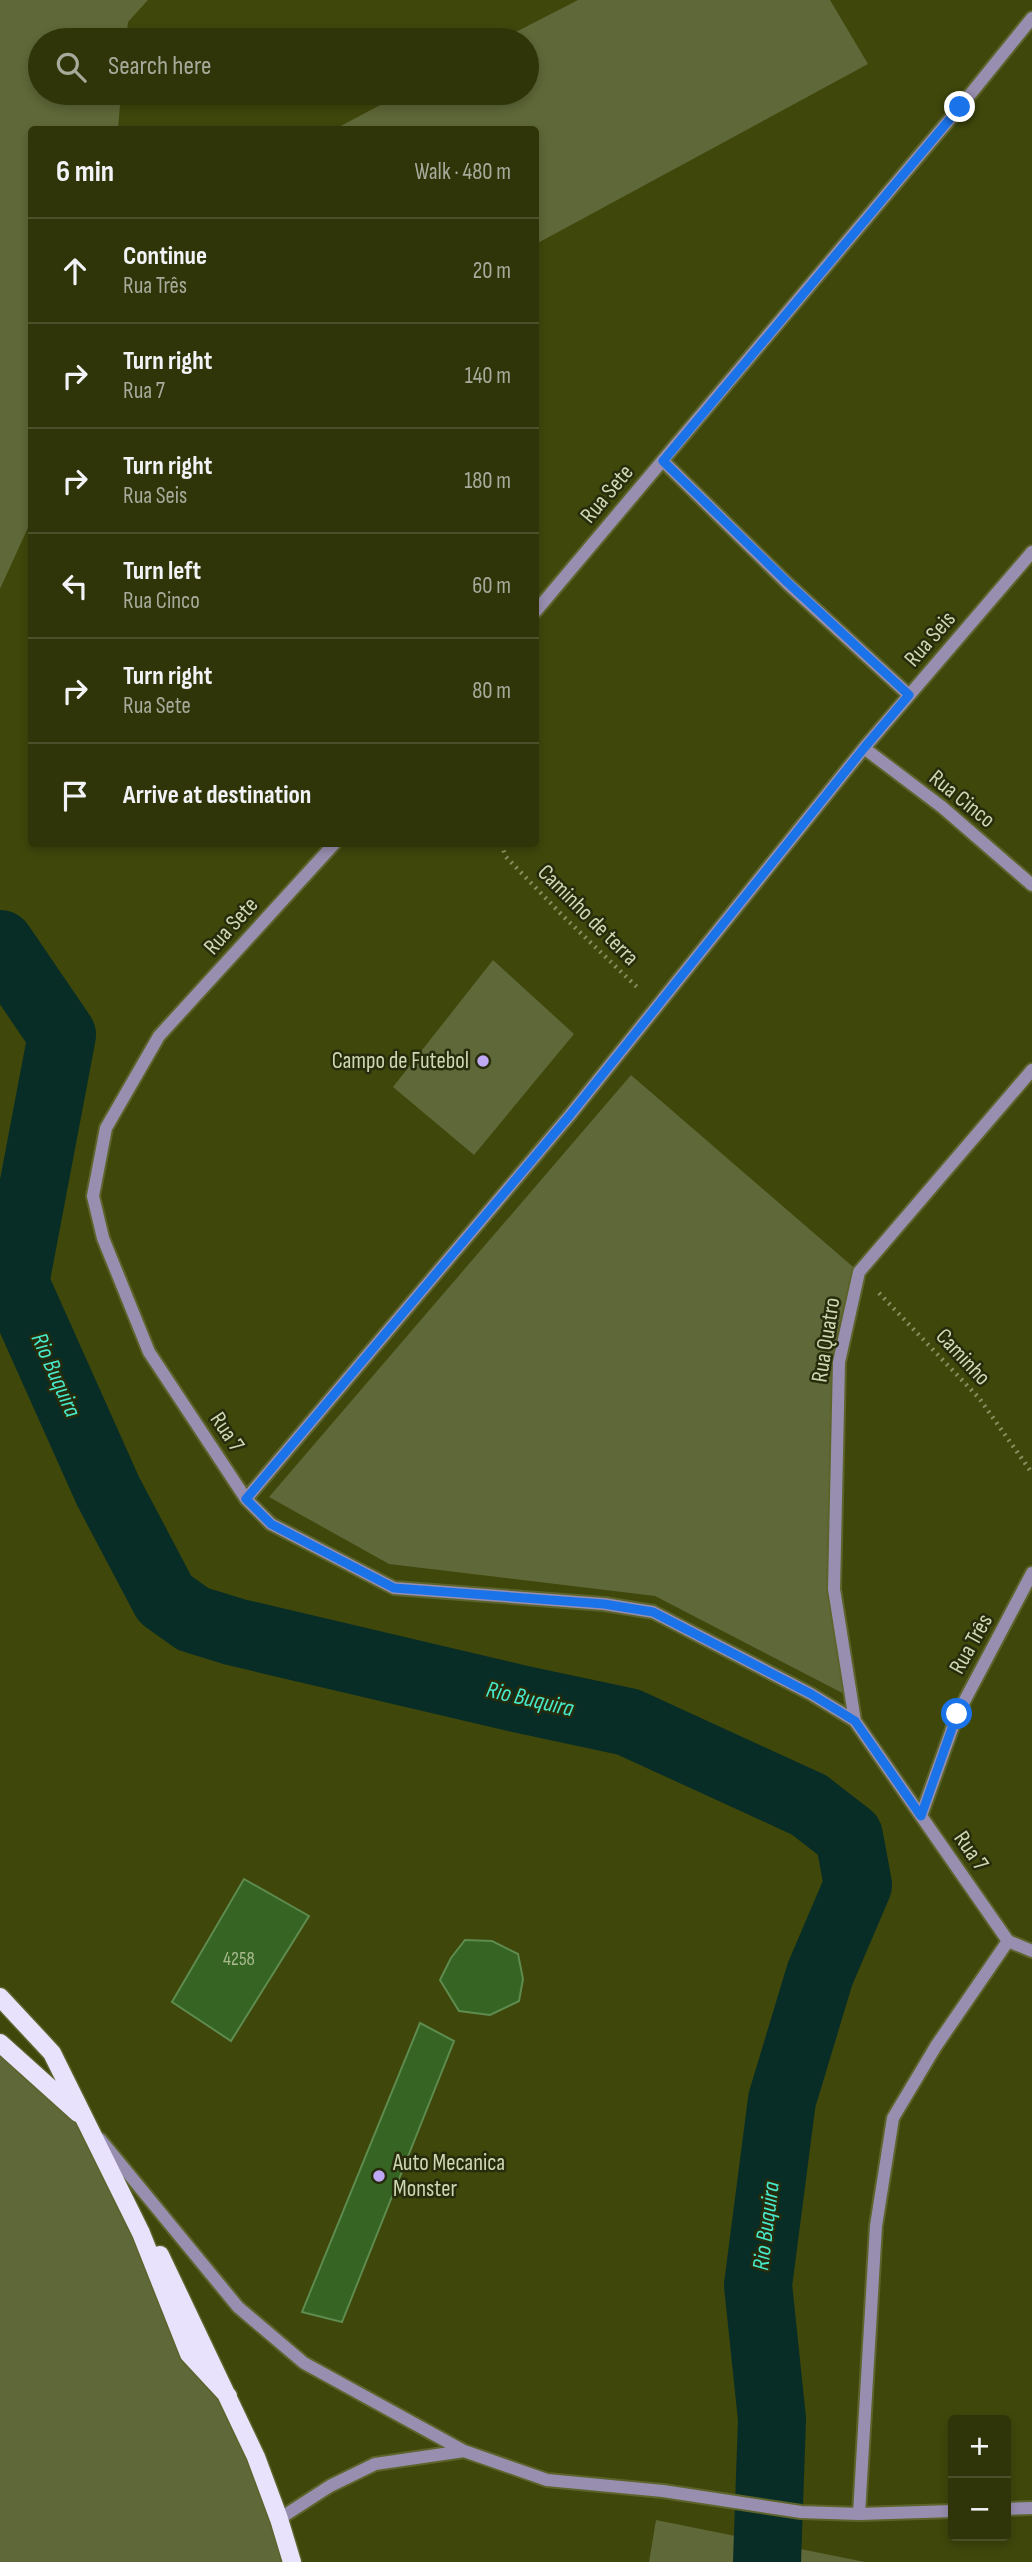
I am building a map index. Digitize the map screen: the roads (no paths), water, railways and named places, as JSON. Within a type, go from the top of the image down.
[{"type":"main road","points":[[0,1997],[52,2053],[141,2234],[163,2259],[256,2456],[292,2562]]},
{"type":"main road","points":[[0,2043],[86,2121]]},
{"type":"street","name":"Rua Sete","points":[[539,607],[1032,18]]},
{"type":"street","points":[[663,461],[788,583],[909,695]]},
{"type":"street","name":"Rua Seis","points":[[246,1499],[570,1115],[864,748],[1032,552]]},
{"type":"street","name":"Rua Cinco","points":[[864,748],[942,807],[1032,885]]},
{"type":"street","name":"Rua Sete","points":[[159,1036],[331,847]]},
{"type":"street","name":"Rua 7","points":[[159,1036],[106,1128],[93,1196],[103,1238],[149,1352],[246,1499],[271,1524],[394,1588],[604,1604],[653,1612],[811,1694],[855,1721],[1008,1941]]},
{"type":"street","name":"Rua Quatro","points":[[855,1721],[834,1589],[839,1362],[859,1272],[1032,1070]]},
{"type":"street","name":"Rua Três","points":[[921,1816],[957,1714],[1032,1573]]},
{"type":"street","points":[[859,2514],[876,2226],[893,2118],[936,2046],[1008,1941],[1032,1951]]},
{"type":"street","points":[[86,2121],[238,2307],[304,2363],[464,2451],[547,2480],[663,2491],[801,2512],[859,2514],[948,2511]]},
{"type":"street","points":[[279,2519],[330,2486],[375,2464],[464,2451]]},
{"type":"street","points":[[1011,2509],[1032,2508]]},
{"type":"waterway","name":"Rio Buquira","points":[[0,944],[62,1035],[15,1283],[108,1491],[165,1599],[193,1619],[235,1632],[628,1722],[809,1805],[849,1836],[858,1885],[820,1974],[782,2100],[758,2285],[772,2419],[767,2562]]},
{"type":"place","name":"Campo de Futebol","points":[[483,1061]]},
{"type":"place","name":"Auto Mecanica Monster","points":[[379,2176]]}]
